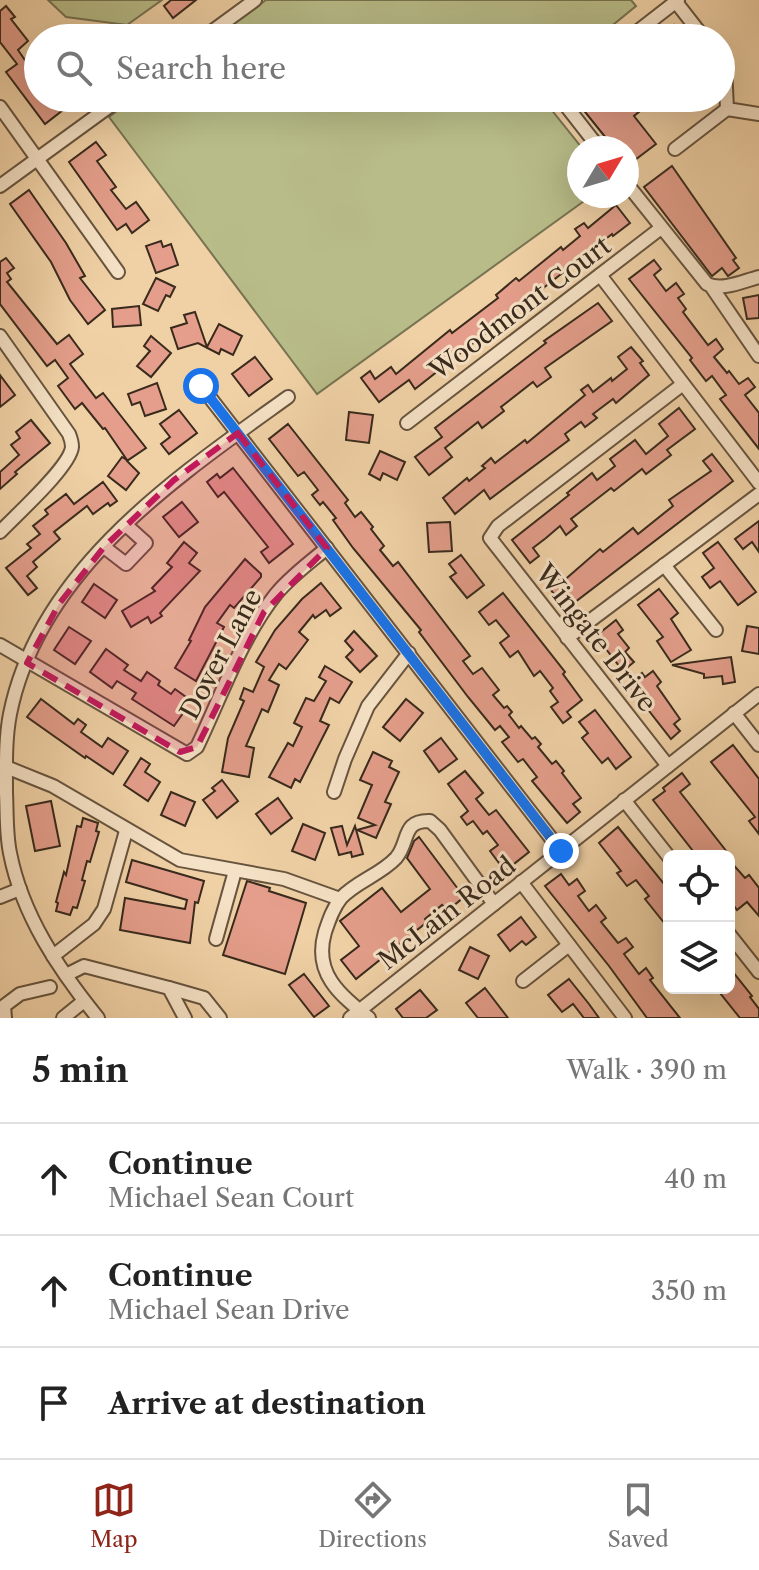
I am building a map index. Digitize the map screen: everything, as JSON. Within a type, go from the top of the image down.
[{"type":"street","points":[[222,24],[255,0]]},
{"type":"street","points":[[645,24],[671,2],[691,24]]},
{"type":"street","points":[[0,107],[118,272]]},
{"type":"street","points":[[735,110],[759,114]]},
{"type":"street","points":[[0,186],[101,112]]},
{"type":"street","points":[[571,112],[590,136]]},
{"type":"street","points":[[675,149],[723,112]]},
{"type":"street","points":[[639,200],[711,286],[759,356]]},
{"type":"street","name":"Woodmont Court","points":[[407,423],[661,228]]},
{"type":"street","points":[[600,275],[759,483]]},
{"type":"street","points":[[711,286],[727,286],[759,277]]},
{"type":"street","points":[[0,532],[52,478],[72,449],[69,434],[2,344]]},
{"type":"street","name":"Wingate Drive","points":[[668,766],[490,538],[498,526],[683,384]]},
{"type":"street","points":[[201,386],[561,851]]},
{"type":"street","points":[[98,1018],[53,956],[31,919],[20,889],[10,852],[4,763],[10,716],[37,639],[59,604],[104,547],[174,480],[288,397]]},
{"type":"street","points":[[567,638],[759,494]]},
{"type":"street","points":[[104,547],[126,564],[146,543],[126,525]]},
{"type":"street","name":"Dover Lane","points":[[27,663],[187,754],[193,751],[264,612],[289,580],[327,548]]},
{"type":"street","points":[[664,565],[716,630]]},
{"type":"street","points":[[0,645],[27,663]]},
{"type":"street","points":[[334,792],[368,706],[409,653]]},
{"type":"street","name":"McLain Road","points":[[359,1015],[759,694]]},
{"type":"street","points":[[734,713],[759,745]]},
{"type":"street","points":[[4,763],[53,786],[180,860],[284,879],[340,899]]},
{"type":"street","points":[[624,800],[663,850]]},
{"type":"street","points":[[359,1015],[327,978],[321,946],[330,916],[340,899],[398,855],[410,826],[419,821],[430,821],[440,830],[494,904]]},
{"type":"street","points":[[53,956],[94,924],[104,909],[126,831]]},
{"type":"street","points":[[216,939],[235,871]]},
{"type":"street","points":[[521,882],[625,1018]]},
{"type":"street","points":[[0,897],[20,889]]},
{"type":"street","points":[[735,942],[759,972]]},
{"type":"street","points":[[523,981],[569,945]]},
{"type":"street","points":[[66,975],[84,966],[169,988],[204,998],[220,1018]]},
{"type":"street","points":[[5,1018],[4,1006],[20,994],[50,987]]},
{"type":"street","points":[[169,988],[185,1018]]},
{"type":"street","points":[[63,1018],[84,1001]]},
{"type":"highlighted area","points":[[238,433],[327,548],[264,612],[197,747],[180,752],[27,663],[59,604],[104,547],[174,480]]},
{"type":"green space","points":[[48,0],[162,0],[128,24],[66,17]]},
{"type":"green space","points":[[266,0],[631,0],[636,6],[614,24],[233,24]]},
{"type":"green space","points":[[116,112],[553,112],[572,136],[567,136],[567,208],[574,208],[317,394],[109,117]]},
{"type":"building","points":[[171,0],[196,0],[173,18],[164,6]]},
{"type":"building","points":[[6,6],[15,17],[11,19],[24,36],[24,45],[18,50],[24,59],[24,96],[6,72],[17,64],[0,42],[0,11]]},
{"type":"building","points":[[36,112],[60,112],[45,124]]},
{"type":"building","points":[[585,112],[639,112],[634,116],[656,144],[639,157],[639,136],[604,136]]},
{"type":"building","points":[[96,142],[106,155],[97,161],[116,187],[111,190],[126,209],[136,202],[149,220],[132,233],[126,224],[117,230],[69,162]]},
{"type":"building","points":[[672,166],[736,258],[733,260],[739,268],[728,276],[722,268],[712,276],[644,187]]},
{"type":"building","points":[[29,190],[66,243],[85,276],[80,278],[105,310],[88,324],[70,300],[51,262],[10,204]]},
{"type":"building","points":[[612,208],[618,208],[630,223],[415,389],[409,380],[379,402],[361,378],[370,371],[375,379],[391,367],[396,374],[450,330],[452,333],[498,298],[496,295],[516,278],[519,281],[561,247],[563,250],[580,236],[575,229],[584,223],[588,228]]},
{"type":"building","points":[[161,241],[163,247],[171,244],[178,265],[156,273],[146,246]]},
{"type":"building","points":[[6,258],[14,268],[7,273],[11,279],[7,282],[57,344],[69,335],[83,354],[70,364],[96,398],[103,393],[146,448],[127,461],[139,473],[126,490],[108,476],[122,457],[127,460],[105,428],[82,403],[75,409],[58,386],[68,378],[55,360],[47,366],[0,304],[0,262]]},
{"type":"building","points":[[654,260],[661,269],[654,275],[666,291],[676,283],[684,294],[678,298],[686,309],[683,312],[708,345],[716,339],[723,349],[714,357],[739,384],[748,378],[755,387],[745,395],[759,413],[759,449],[720,399],[726,395],[712,376],[706,381],[690,360],[692,358],[629,279]]},
{"type":"building","points":[[156,278],[175,287],[170,297],[166,295],[158,311],[143,304]]},
{"type":"building","points":[[759,295],[759,318],[747,319],[743,298]]},
{"type":"building","points":[[598,303],[612,321],[545,368],[551,377],[537,387],[533,382],[501,407],[504,411],[482,428],[478,422],[445,448],[452,457],[429,475],[415,457],[442,437],[435,428],[546,343],[544,341]]},
{"type":"building","points":[[139,306],[141,325],[113,327],[112,309]]},
{"type":"building","points":[[195,312],[207,347],[219,324],[242,336],[233,355],[221,349],[219,354],[198,343],[178,349],[171,328],[187,323],[184,315]]},
{"type":"building","points":[[151,336],[171,353],[151,377],[137,366],[150,351],[144,346]]},
{"type":"building","points":[[631,347],[643,361],[640,363],[649,375],[616,403],[613,399],[593,414],[597,418],[585,427],[581,422],[565,434],[569,440],[490,499],[484,490],[455,514],[443,498],[485,468],[482,466],[491,458],[495,463],[525,440],[527,443],[585,395],[581,390],[588,385],[593,392],[627,369],[618,357]]},
{"type":"building","points":[[255,357],[272,379],[249,396],[232,374]]},
{"type":"building","points":[[0,375],[15,395],[0,407]]},
{"type":"building","points":[[157,383],[166,409],[145,416],[140,402],[132,405],[128,394]]},
{"type":"building","points":[[679,408],[695,429],[667,450],[671,455],[646,474],[642,469],[614,491],[611,488],[571,519],[577,526],[566,535],[560,526],[533,548],[539,556],[530,563],[512,540],[592,473],[597,480],[615,466],[610,459],[635,440],[646,454],[668,436],[659,424]]},
{"type":"building","points":[[179,410],[197,433],[169,454],[161,444],[170,437],[160,424]]},
{"type":"building","points":[[349,412],[373,415],[369,443],[346,440]]},
{"type":"building","points":[[31,420],[50,443],[0,489],[0,472],[19,455],[11,445],[20,438],[16,432]]},
{"type":"building","points":[[288,424],[348,500],[345,503],[355,517],[361,512],[373,527],[371,529],[384,546],[380,550],[393,566],[398,562],[470,656],[463,661],[473,674],[482,668],[499,690],[493,695],[512,712],[509,715],[519,728],[521,726],[532,739],[535,737],[541,744],[538,747],[552,764],[556,761],[564,771],[562,773],[581,798],[573,804],[580,812],[567,823],[532,781],[537,777],[523,759],[518,762],[502,742],[509,737],[500,726],[495,730],[468,697],[419,632],[421,630],[353,548],[333,520],[336,518],[323,502],[320,505],[312,495],[318,490],[304,472],[298,476],[269,439]]},
{"type":"building","points":[[380,451],[405,462],[397,480],[383,473],[380,480],[369,474]]},
{"type":"building","points":[[712,454],[733,481],[566,609],[547,585],[556,577],[561,583],[600,549],[603,552],[633,528],[638,534],[673,506],[669,500],[711,471],[703,461]]},
{"type":"building","points":[[233,468],[293,544],[269,563],[261,552],[268,547],[224,492],[218,497],[207,482],[217,474],[220,478]]},
{"type":"building","points":[[103,482],[117,501],[110,506],[108,503],[93,514],[87,506],[54,532],[60,539],[33,562],[37,567],[27,576],[37,588],[28,595],[6,568],[31,548],[27,544],[40,534],[33,526],[48,514],[45,510],[66,494],[74,504]]},
{"type":"building","points":[[182,502],[198,522],[179,537],[163,517]]},
{"type":"building","points":[[759,521],[759,552],[752,542],[743,549],[735,539]]},
{"type":"building","points":[[450,522],[452,551],[429,552],[427,523]]},
{"type":"building","points":[[184,542],[197,553],[189,563],[200,571],[160,613],[162,616],[151,623],[148,617],[131,627],[122,611],[155,591],[152,588],[172,567],[167,563]]},
{"type":"building","points":[[718,542],[756,592],[738,605],[720,581],[710,588],[702,577],[714,568],[703,553]]},
{"type":"building","points":[[461,555],[484,585],[467,598],[450,577],[456,573],[449,564]]},
{"type":"building","points":[[245,559],[261,577],[234,608],[230,605],[217,623],[224,627],[196,681],[175,668],[191,641],[205,607]]},
{"type":"building","points":[[321,583],[341,608],[330,616],[326,610],[315,618],[313,615],[299,632],[308,640],[286,669],[279,664],[269,680],[279,685],[268,712],[262,709],[246,746],[254,748],[249,777],[222,772],[228,738],[244,701],[240,699],[244,688],[253,692],[264,667],[256,662],[275,630]]},
{"type":"building","points":[[94,584],[117,600],[105,618],[82,602]]},
{"type":"building","points":[[659,589],[678,613],[671,619],[691,650],[671,662],[657,641],[663,637],[638,605]]},
{"type":"building","points":[[503,593],[565,672],[563,674],[582,700],[567,712],[571,717],[563,723],[551,707],[558,702],[550,691],[553,688],[540,671],[534,676],[518,651],[510,657],[500,643],[509,636],[496,620],[489,625],[479,612]]},
{"type":"building","points":[[616,620],[623,630],[618,634],[629,648],[625,652],[634,662],[623,671],[596,636]]},
{"type":"building","points":[[747,626],[759,628],[759,654],[742,651]]},
{"type":"building","points":[[69,627],[91,641],[75,664],[54,650]]},
{"type":"building","points":[[354,631],[377,656],[360,672],[346,657],[353,650],[345,641]]},
{"type":"building","points":[[106,649],[128,665],[124,670],[141,681],[147,672],[171,694],[175,689],[186,697],[180,705],[186,709],[174,726],[132,699],[136,693],[117,681],[112,688],[90,672]]},
{"type":"building","points":[[731,657],[735,682],[723,684],[722,676],[704,678],[704,674],[672,665]]},
{"type":"building","points":[[325,666],[352,682],[339,703],[330,698],[320,721],[329,725],[300,782],[295,779],[291,788],[269,777],[288,743],[293,746],[302,727],[294,723],[306,698],[314,701],[326,681],[319,677]]},
{"type":"building","points":[[653,671],[661,682],[657,686],[680,719],[674,724],[680,731],[671,739],[628,684],[642,673],[645,677]]},
{"type":"building","points":[[41,699],[74,724],[78,719],[86,725],[81,732],[102,747],[108,738],[128,751],[113,774],[27,717]]},
{"type":"building","points":[[406,699],[423,713],[400,741],[383,727]]},
{"type":"building","points":[[595,710],[631,757],[616,769],[608,758],[602,763],[582,738],[588,733],[579,722]]},
{"type":"building","points":[[441,738],[457,759],[439,772],[424,751]]},
{"type":"building","points":[[733,745],[759,779],[759,834],[749,821],[755,817],[711,762]]},
{"type":"building","points":[[373,752],[392,761],[389,767],[399,772],[385,802],[391,804],[376,838],[357,830],[375,825],[358,818],[372,785],[360,780]]},
{"type":"building","points":[[141,758],[150,764],[145,772],[160,782],[148,801],[124,785]]},
{"type":"building","points":[[465,771],[483,793],[476,799],[489,815],[496,810],[529,852],[505,871],[490,851],[498,845],[487,831],[483,834],[473,821],[467,825],[461,817],[468,811],[448,784]]},
{"type":"building","points":[[682,773],[690,784],[680,792],[725,850],[692,850],[653,800],[665,791],[663,788]]},
{"type":"building","points":[[222,780],[238,801],[217,818],[203,800],[215,791],[212,788]]},
{"type":"building","points":[[171,792],[195,802],[185,826],[161,815]]},
{"type":"building","points":[[278,798],[292,818],[271,834],[256,814]]},
{"type":"building","points":[[51,801],[60,846],[35,851],[26,806]]},
{"type":"building","points":[[83,818],[98,823],[96,831],[99,832],[90,862],[87,861],[77,908],[73,907],[70,915],[56,911],[56,902],[64,872],[66,875],[77,826],[81,827]]},
{"type":"building","points":[[303,824],[325,833],[315,860],[292,851]]},
{"type":"building","points":[[342,826],[347,845],[355,826],[363,854],[352,857],[351,852],[339,855],[331,828]]},
{"type":"building","points":[[618,827],[663,883],[663,922],[645,899],[649,896],[636,880],[627,886],[617,873],[621,871],[599,843]]},
{"type":"building","points":[[419,837],[464,897],[447,911],[442,905],[425,919],[427,922],[356,979],[341,960],[359,946],[340,921],[382,888],[401,912],[430,889],[407,858]]},
{"type":"building","points":[[132,860],[204,881],[198,903],[195,902],[190,943],[120,930],[125,898],[185,909],[187,900],[126,882]]},
{"type":"building","points":[[735,867],[745,878],[749,875],[759,888],[759,916],[747,902],[737,910]]},
{"type":"building","points":[[561,874],[569,885],[577,879],[585,891],[578,896],[589,911],[596,905],[606,918],[601,922],[618,943],[626,938],[633,947],[624,954],[639,974],[646,968],[653,978],[650,980],[680,1018],[647,1018],[545,886]]},
{"type":"building","points":[[247,881],[306,903],[285,974],[223,955]]},
{"type":"building","points":[[521,917],[536,937],[526,945],[522,941],[510,951],[498,935]]},
{"type":"building","points":[[470,947],[489,956],[478,979],[459,970]]},
{"type":"building","points":[[304,974],[329,1006],[314,1017],[289,985]]},
{"type":"building","points":[[735,975],[759,1009],[759,1018],[740,1018],[721,994],[735,994]]},
{"type":"building","points":[[569,979],[599,1018],[584,1018],[573,1004],[562,1012],[548,995]]},
{"type":"building","points":[[485,988],[508,1018],[478,1018],[466,1003]]},
{"type":"building","points":[[420,990],[437,1010],[426,1018],[403,1018],[396,1009]]},
{"type":"route","points":[[201,386],[561,851]]}]
